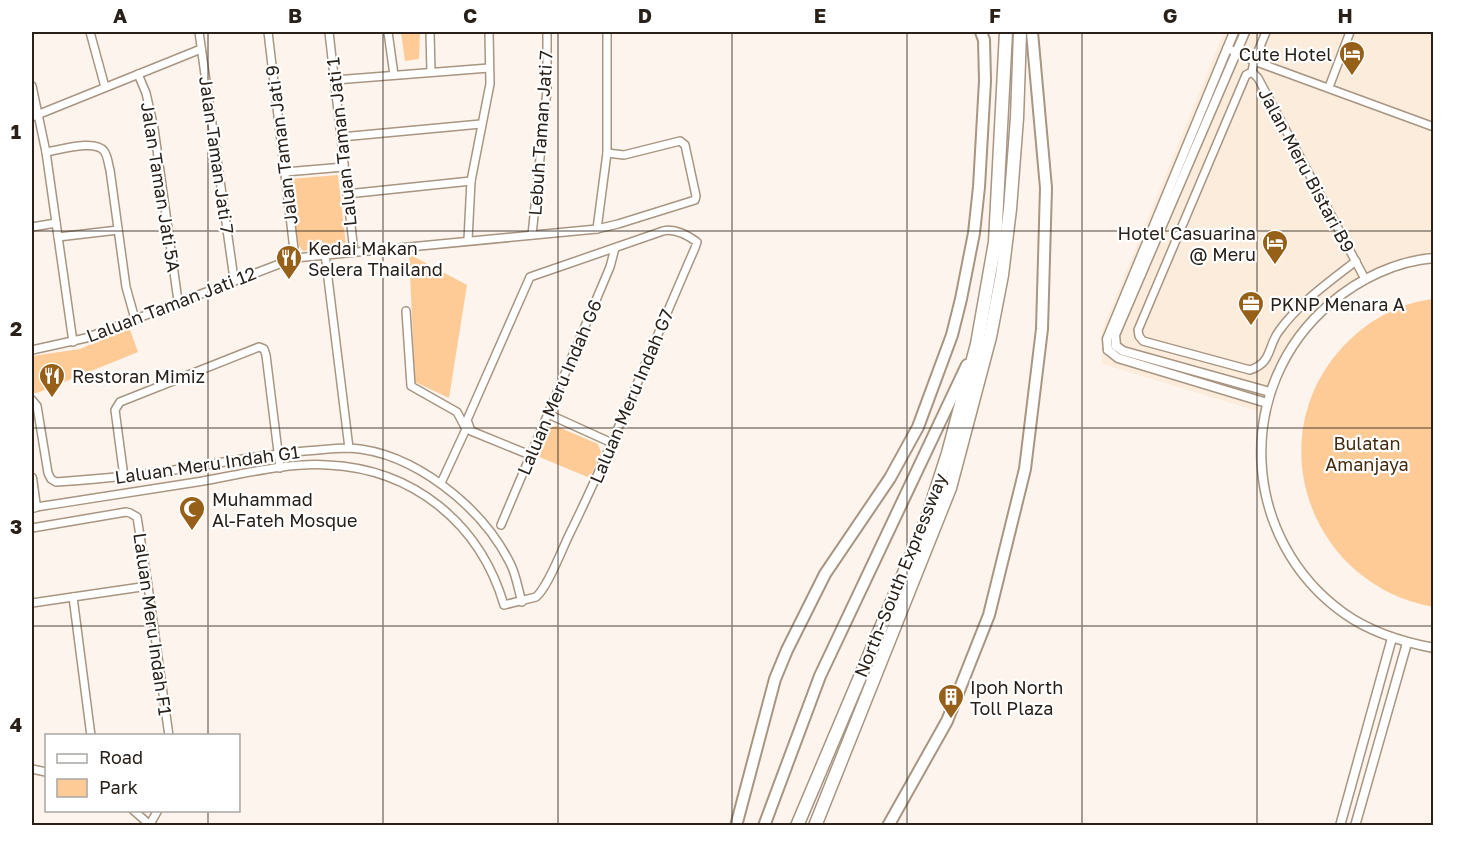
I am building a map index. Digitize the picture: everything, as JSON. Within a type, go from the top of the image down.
[{"type":"highway","name":"North–South Expressway","points":[[797,825],[926,521],[948,453],[977,344],[995,242],[1006,32]]},
{"type":"highway","name":"North–South Expressway","points":[[815,825],[950,488],[990,337],[1011,209],[1020,32]]},
{"type":"main road","points":[[735,825],[774,679],[825,574],[890,478],[918,427],[952,335],[974,233],[979,187],[985,81],[984,40],[981,32]]},
{"type":"main road","points":[[888,825],[947,721],[985,626],[1025,469],[1042,329],[1046,188],[1032,32]]},
{"type":"main road","points":[[764,825],[820,676],[977,344]]},
{"type":"street","points":[[90,32],[105,87]]},
{"type":"street","name":"Jalan Taman Jati 7","points":[[199,32],[234,279]]},
{"type":"street","name":"Jalan Taman Jati 9","points":[[268,32],[295,258]]},
{"type":"street","name":"Laluan Taman Jati 1","points":[[329,32],[354,252]]},
{"type":"street","points":[[388,32],[394,75]]},
{"type":"street","points":[[430,32],[430,72]]},
{"type":"street","points":[[468,240],[471,181],[489,84],[489,32]]},
{"type":"street","name":"Lebuh Taman Jati 7","points":[[532,235],[547,90],[547,32]]},
{"type":"street","points":[[597,229],[607,153],[607,32]]},
{"type":"street","points":[[1234,32],[1107,339],[1118,358],[1267,403]]},
{"type":"street","points":[[1112,348],[1115,335],[1245,32]]},
{"type":"street","name":"Jalan Meru Bistari B9","points":[[1266,32],[1252,72],[1258,78],[1365,279]]},
{"type":"street","points":[[1329,87],[1350,32]]},
{"type":"street","points":[[1227,48],[1254,61],[1432,126],[1434,116]]},
{"type":"street","points":[[35,115],[201,49]]},
{"type":"street","points":[[335,80],[489,68]]},
{"type":"street","points":[[1252,72],[1246,75],[1138,330],[1139,336],[1143,341],[1250,370],[1257,368],[1267,358],[1274,337],[1314,294],[1356,261]]},
{"type":"street","name":"Jalan Taman Jati 5A","points":[[138,74],[146,93],[154,128],[178,301]]},
{"type":"street","points":[[32,86],[35,115],[46,152],[73,342]]},
{"type":"street","points":[[341,137],[481,124]]},
{"type":"street","name":"Laluan Taman Jati 12","points":[[32,350],[73,342],[234,279],[295,258],[597,229],[693,201],[696,198],[685,145],[680,141],[624,155],[607,153]]},
{"type":"street","points":[[46,152],[88,145],[103,149],[110,170],[126,287],[135,319]]},
{"type":"street","points":[[285,172],[344,167]]},
{"type":"street","points":[[347,194],[471,181]]},
{"type":"street","points":[[32,227],[56,223]]},
{"type":"street","name":"Laluan Meru Indah G7","points":[[280,468],[326,465],[358,468],[382,473],[411,486],[439,504],[465,530],[494,576],[504,605],[538,596],[612,443],[697,242],[672,229],[615,248]]},
{"type":"street","points":[[58,237],[118,230]]},
{"type":"street","points":[[530,455],[471,431],[467,420],[470,411],[530,277],[615,248]]},
{"type":"street","name":"Laluan Meru Indah G6","points":[[501,525],[610,267],[615,248]]},
{"type":"street","points":[[325,254],[349,448]]},
{"type":"street","points":[[1434,258],[1395,266],[1365,279],[1340,295],[1306,326],[1285,358],[1270,393],[1262,430],[1261,458],[1270,513],[1281,539],[1312,585],[1332,604],[1360,624],[1407,643],[1434,648]]},
{"type":"street","points":[[406,311],[411,386],[457,412],[465,429],[441,483]]},
{"type":"street","points":[[32,478],[34,507],[280,468],[264,349],[259,347],[116,405],[124,477]]},
{"type":"street","points":[[1112,348],[1270,393]]},
{"type":"street","name":"Laluan Meru Indah G1","points":[[32,400],[38,406],[51,479],[56,482],[124,477],[278,453],[349,448],[395,460],[441,483],[478,516],[511,565],[522,602]]},
{"type":"street","points":[[548,414],[612,443]]},
{"type":"street","points":[[32,426],[40,425]]},
{"type":"street","name":"Laluan Meru Indah F1","points":[[32,528],[126,512],[134,514],[138,521],[169,734]]},
{"type":"street","points":[[32,603],[148,586]]},
{"type":"street","points":[[73,597],[91,734]]},
{"type":"street","points":[[1340,825],[1392,638]]},
{"type":"street","points":[[1355,825],[1407,643]]},
{"type":"street","points":[[135,812],[149,825],[157,812]]},
{"type":"shaded area","points":[[1224,32],[1433,32],[1433,259],[1376,273],[1312,321],[1277,372],[1264,413],[1102,364],[1101,333]]},
{"type":"green space","points":[[401,32],[420,32],[419,59],[405,61]]},
{"type":"green space","points":[[338,175],[346,246],[303,251],[295,241],[289,179]]},
{"type":"green space","points":[[409,254],[467,285],[449,398],[415,382]]},
{"type":"green space","name":"Bulatan Amanjaya","points":[[1434,299],[1433,607],[1388,592],[1352,567],[1325,534],[1308,495],[1301,453],[1307,411],[1325,370],[1356,334],[1373,321],[1392,311]]},
{"type":"green space","points":[[129,327],[138,352],[37,393],[32,393],[32,356],[80,349]]},
{"type":"green space","points":[[556,426],[598,444],[601,452],[590,478],[537,456],[548,428]]},
{"type":"place","name":"Cute Hotel","points":[[1352,77]]},
{"type":"place","name":"Hotel Casuarina @ Meru","points":[[1275,266]]},
{"type":"place","name":"Kedai Makan Selera Thailand","points":[[289,281]]},
{"type":"place","name":"PKNP Menara A","points":[[1251,327]]},
{"type":"place","name":"Restoran Mimiz","points":[[52,399]]},
{"type":"place","name":"Muhammad Al-Fateh Mosque","points":[[192,532]]},
{"type":"place","name":"Ipoh North Toll Plaza","points":[[951,720]]}]
